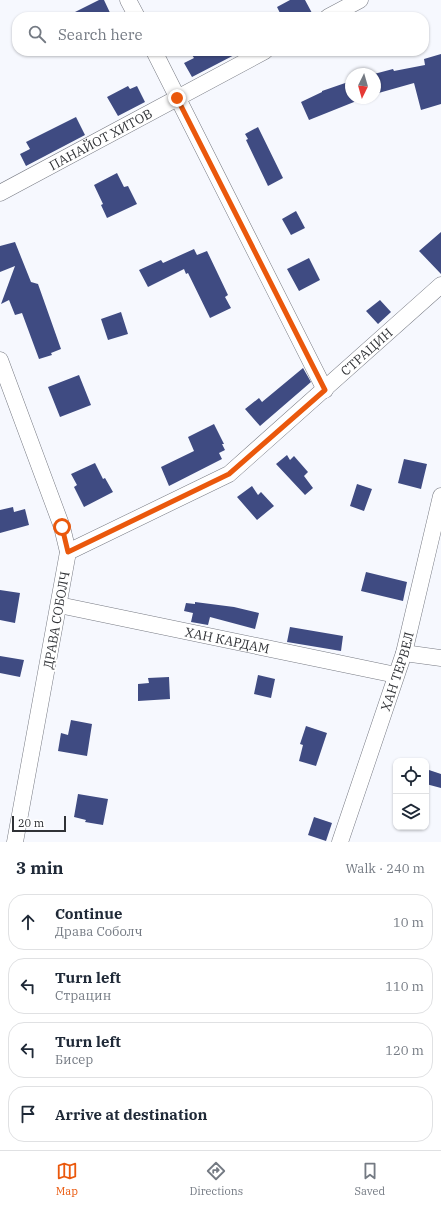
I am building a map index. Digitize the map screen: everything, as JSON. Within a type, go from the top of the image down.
[{"type":"street","points":[[128,0],[134,12]]},
{"type":"street","points":[[337,12],[360,0]]},
{"type":"street","points":[[156,56],[325,390]]},
{"type":"street","name":"ПАНАЙОТ ХИТОВ","points":[[0,193],[256,56]]},
{"type":"street","name":"СТРАЦИН","points":[[68,552],[229,474],[441,285]]},
{"type":"street","name":"ДРАВА СОБОЛЧ","points":[[0,360],[62,527],[68,552],[15,842]]},
{"type":"street","name":"ХАН ТЕРВЕЛ","points":[[340,842],[404,653],[441,496]]},
{"type":"street","name":"ХАН КАРДАМ","points":[[59,605],[396,675]]},
{"type":"street","points":[[404,653],[441,658]]},
{"type":"building","points":[[99,0],[104,0],[110,12],[75,12]]},
{"type":"building","points":[[290,0],[305,0],[311,12],[280,12],[277,7]]},
{"type":"building","points":[[441,54],[441,104],[421,110],[414,83],[381,92],[381,72],[425,65],[424,59]]},
{"type":"building","points":[[193,56],[232,56],[192,77],[184,63],[194,58]]},
{"type":"building","points":[[345,83],[345,104],[349,104],[309,120],[301,102],[322,91]]},
{"type":"building","points":[[128,86],[130,89],[137,86],[145,102],[118,116],[107,97]]},
{"type":"building","points":[[76,117],[85,135],[26,166],[20,154],[30,149],[26,142]]},
{"type":"building","points":[[258,127],[283,178],[268,186],[246,140],[248,139],[245,134]]},
{"type":"building","points":[[117,173],[124,187],[128,186],[137,204],[107,218],[101,205],[103,204],[94,185]]},
{"type":"building","points":[[296,211],[305,228],[291,235],[282,219]]},
{"type":"building","points":[[441,232],[441,274],[419,251]]},
{"type":"building","points":[[15,242],[31,282],[38,284],[61,349],[51,353],[52,355],[39,359],[22,313],[15,315],[9,300],[1,304],[15,266],[0,272],[0,246]]},
{"type":"building","points":[[194,249],[197,255],[207,251],[228,295],[225,297],[231,308],[210,318],[188,273],[186,274],[184,269],[148,287],[139,270],[161,260],[163,263]]},
{"type":"building","points":[[309,258],[320,280],[299,291],[287,269]]},
{"type":"building","points":[[380,300],[391,312],[378,324],[366,311]]},
{"type":"building","points":[[121,312],[128,334],[108,340],[101,319]]},
{"type":"building","points":[[303,368],[311,382],[260,426],[245,409],[259,398],[262,402]]},
{"type":"building","points":[[79,375],[91,405],[60,417],[48,387]]},
{"type":"building","points":[[214,424],[224,444],[222,444],[225,450],[219,453],[222,459],[169,486],[161,467],[194,451],[188,437]]},
{"type":"building","points":[[287,455],[290,460],[294,456],[308,472],[304,476],[313,488],[305,495],[276,464]]},
{"type":"building","points":[[404,459],[427,464],[421,489],[398,483]]},
{"type":"building","points":[[95,463],[103,479],[105,478],[113,492],[84,507],[74,487],[77,485],[71,474]]},
{"type":"building","points":[[357,484],[372,489],[364,511],[350,506]]},
{"type":"building","points":[[252,486],[258,495],[261,492],[274,506],[257,520],[237,497]]},
{"type":"building","points":[[13,507],[14,512],[25,509],[29,525],[0,533],[0,510]]},
{"type":"building","points":[[366,572],[407,582],[403,601],[361,591]]},
{"type":"building","points":[[0,590],[20,593],[15,623],[0,620]]},
{"type":"building","points":[[195,602],[234,607],[259,613],[255,629],[210,617],[208,625],[191,622],[193,613],[184,611],[186,603],[195,604]]},
{"type":"building","points":[[290,627],[343,636],[341,651],[287,642]]},
{"type":"building","points":[[0,656],[24,660],[20,677],[0,673]]},
{"type":"building","points":[[258,675],[275,679],[271,698],[254,694]]},
{"type":"building","points":[[169,677],[170,699],[138,701],[138,684],[149,683],[148,678]]},
{"type":"building","points":[[71,720],[92,724],[87,756],[58,751],[61,733],[68,735]]},
{"type":"building","points":[[306,726],[327,733],[316,766],[299,761],[303,745],[300,744]]},
{"type":"building","points":[[429,770],[441,774],[441,788],[429,785]]},
{"type":"building","points":[[78,794],[108,799],[103,825],[85,822],[86,820],[74,817]]},
{"type":"building","points":[[314,817],[332,823],[326,841],[308,835]]},
{"type":"route","points":[[62,527],[68,552],[229,474],[325,390],[177,98]]}]
